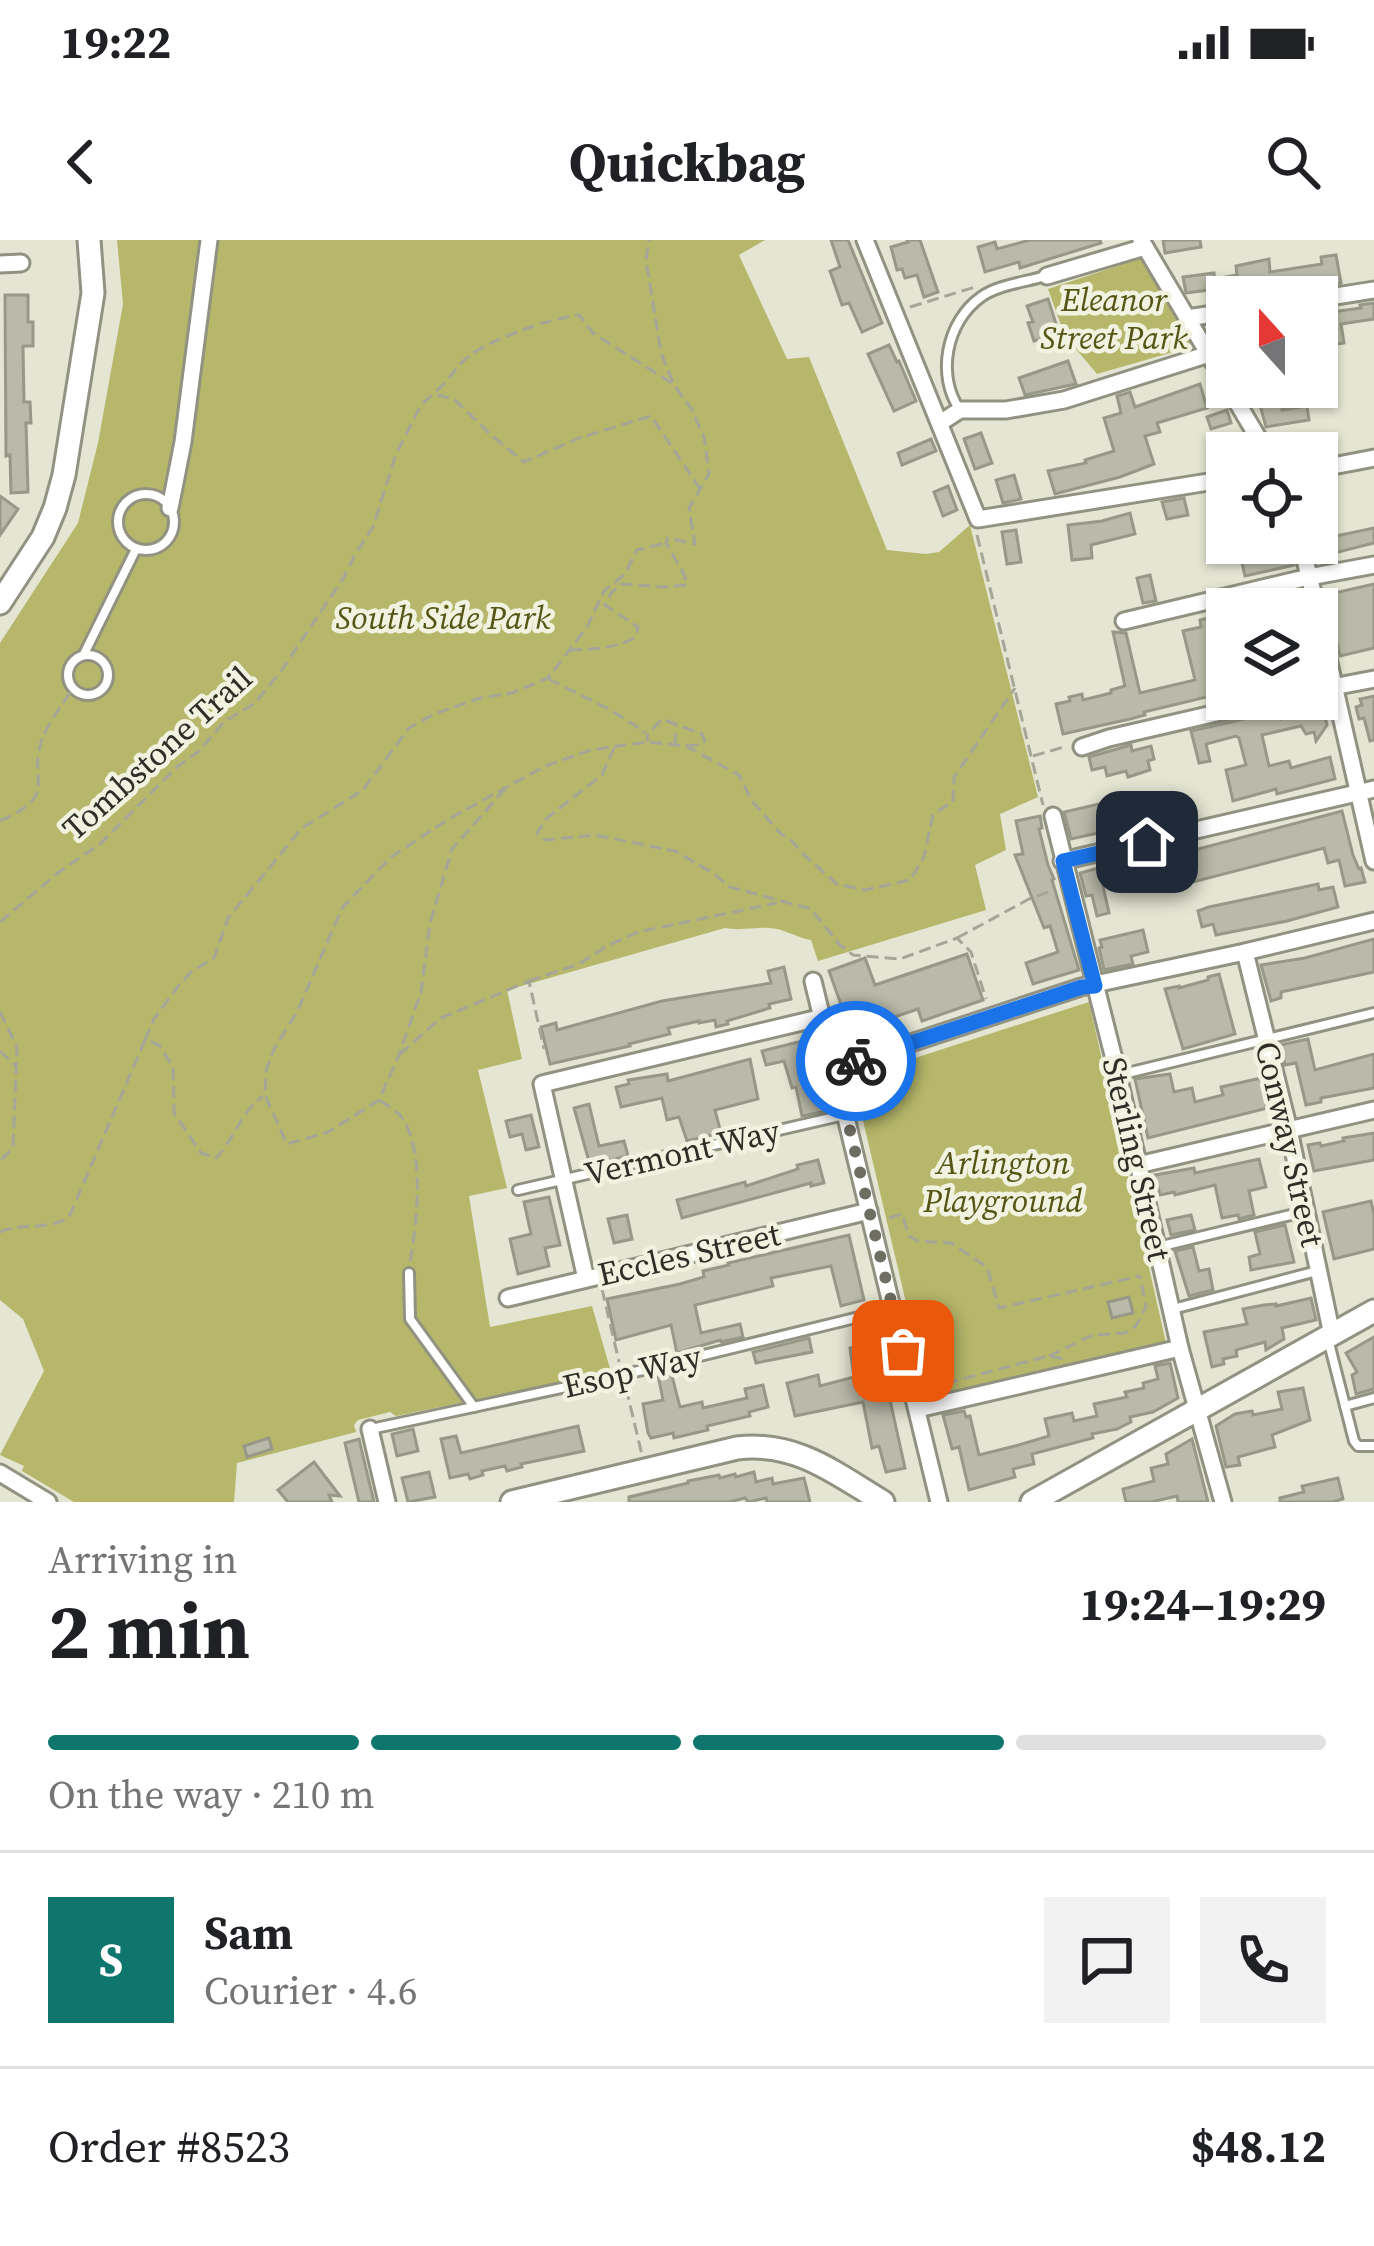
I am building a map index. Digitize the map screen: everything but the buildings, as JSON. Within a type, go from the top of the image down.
[{"type":"street","points":[[0,603],[43,537],[64,475],[93,293],[89,240]]},
{"type":"street","points":[[170,508],[209,240]]},
{"type":"street","points":[[866,240],[978,519],[1206,481]]},
{"type":"street","points":[[1047,276],[1143,244],[1206,349]]},
{"type":"street","points":[[0,264],[21,263]]},
{"type":"street","points":[[1338,295],[1374,290]]},
{"type":"street","points":[[1187,318],[1206,315]]},
{"type":"street","points":[[940,423],[960,410],[1006,410],[1064,400],[1206,355]]},
{"type":"street","points":[[1338,465],[1374,458]]},
{"type":"street","points":[[1306,564],[1312,588]]},
{"type":"street","points":[[1124,621],[1374,565]]},
{"type":"street","points":[[1338,685],[1374,679]]},
{"type":"street","points":[[1338,696],[1366,790],[1374,861]]},
{"type":"street","points":[[1082,747],[1206,715]]},
{"type":"street","points":[[1063,861],[1366,790]]},
{"type":"street","name":"Sterling Street","points":[[1047,809],[1118,1075],[1180,1348],[1222,1502]]},
{"type":"street","points":[[835,1068],[1082,987],[1374,921]]},
{"type":"street","name":"Conway Street","points":[[1245,952],[1289,1130],[1330,1336]]},
{"type":"street","points":[[813,981],[845,1114],[877,1215],[892,1309],[939,1502]]},
{"type":"street","points":[[586,1279],[542,1084],[823,1017]]},
{"type":"street","points":[[1138,1165],[1374,1110]]},
{"type":"street","name":"Eccles Street","points":[[508,1298],[877,1215]]},
{"type":"street","points":[[1032,1502],[1374,1311]]},
{"type":"street","points":[[918,1409],[1180,1348]]},
{"type":"street","points":[[370,1429],[387,1502]]},
{"type":"street","points":[[512,1502],[760,1445],[808,1458],[883,1502]]},
{"type":"street","points":[[0,1473],[47,1502]]},
{"type":"lane","points":[[960,410],[948,382],[946,351],[967,311],[982,296],[1047,276]]},
{"type":"lane","points":[[145,494],[163,500],[173,524],[167,540],[153,549],[136,548],[121,536],[121,508],[145,494]]},
{"type":"lane","points":[[83,655],[102,659],[108,670],[106,684],[91,695],[73,688],[69,669],[83,655],[136,548]]},
{"type":"lane","points":[[1118,1075],[1374,1013]]},
{"type":"lane","name":"Vermont Way","points":[[518,1190],[845,1114]]},
{"type":"lane","points":[[1158,1246],[1305,1211]]},
{"type":"lane","points":[[1173,1310],[1319,1271]]},
{"type":"lane","points":[[409,1273],[410,1318],[474,1407]]},
{"type":"lane","name":"Esop Way","points":[[370,1429],[892,1309]]},
{"type":"lane","points":[[1330,1336],[1354,1441],[1358,1446],[1374,1446]]},
{"type":"lane","points":[[1345,1406],[1374,1398]]},
{"type":"path","points":[[0,1232],[61,1223],[69,1217],[154,1019],[192,971],[214,958],[228,918],[302,828],[363,790],[410,728],[434,714],[548,678],[587,627],[604,591],[625,574],[637,550],[666,543],[668,538],[695,544],[689,508],[709,474],[704,437],[661,353],[646,260],[649,240]]},
{"type":"path","points":[[902,310],[987,283]]},
{"type":"path","name":"Tombstone Trail","points":[[0,922],[100,844],[224,722],[255,703],[281,671],[373,527],[395,454],[421,405],[464,360],[553,319],[579,315],[592,333],[674,385]]},
{"type":"path","points":[[433,394],[454,399],[524,462],[579,438],[651,416],[700,489]]},
{"type":"path","points":[[978,519],[973,521],[1047,809]]},
{"type":"path","points":[[570,650],[619,647],[636,637],[638,627],[605,605],[622,584],[687,585],[666,543]]},
{"type":"path","points":[[548,678],[626,717],[647,735],[648,742]]},
{"type":"path","points":[[0,821],[32,802],[40,787],[39,752],[44,735],[73,688]]},
{"type":"path","points":[[684,746],[739,775],[752,801],[780,833],[837,884],[865,890],[910,880],[924,857],[933,814],[953,802],[954,777],[1015,688]]},
{"type":"path","points":[[505,789],[452,849],[430,922],[421,992],[379,1100],[328,1132],[287,1144],[265,1095],[266,1071],[342,908],[391,857],[447,820],[545,766],[615,746],[648,742],[684,746],[704,740],[702,734],[662,719],[647,735]]},
{"type":"path","points":[[675,745],[676,724]]},
{"type":"path","points":[[615,746],[602,775],[547,818],[537,833],[545,840],[595,836],[675,851],[730,887],[811,909],[838,944],[853,955],[900,959],[957,938],[1061,887]]},
{"type":"path","points":[[1031,756],[1082,747]]},
{"type":"path","points":[[399,1055],[441,1018],[579,964],[638,932],[780,902]]},
{"type":"path","points":[[957,938],[971,952],[988,1004]]},
{"type":"path","points":[[530,981],[544,1049]]},
{"type":"path","points":[[0,1012],[17,1048],[18,1068],[14,1148],[0,1161]]},
{"type":"path","points":[[145,1040],[159,1045],[173,1066],[174,1113],[201,1153],[216,1158],[249,1107],[265,1095]]},
{"type":"path","points":[[0,1051],[18,1068]]},
{"type":"path","points":[[379,1100],[402,1115],[415,1151],[409,1273]]},
{"type":"path","points":[[877,1215],[902,1214],[908,1236],[951,1243],[987,1268],[999,1308],[1151,1273]]},
{"type":"path","points":[[1048,1356],[1093,1335],[1125,1333],[1136,1326],[1146,1306],[1140,1276]]},
{"type":"path","points":[[923,1389],[982,1375]]},
{"type":"green space","name":"South Side Park","points":[[117,240],[765,240],[739,255],[787,359],[809,357],[887,550],[939,552],[970,525],[1038,797],[1000,814],[1006,850],[975,865],[986,910],[818,961],[811,940],[774,928],[725,928],[507,990],[522,1059],[478,1070],[507,1188],[469,1196],[490,1327],[592,1306],[611,1372],[358,1420],[356,1432],[237,1463],[234,1502],[74,1502],[0,1455],[44,1371],[23,1319],[0,1300],[0,643],[78,523],[123,304]]},
{"type":"green space","name":"Eleanor Street Park","points":[[1144,257],[1194,346],[1097,374],[1065,336],[1048,289]]},
{"type":"green space","name":"Arlington Playground","points":[[1089,1002],[1166,1343],[934,1397],[925,1383],[853,1078]]},
{"type":"way so far","points":[[856,1061],[835,1068],[903,1351]]},
{"type":"route","points":[[856,1061],[1095,986],[1063,861],[1147,842]]}]
